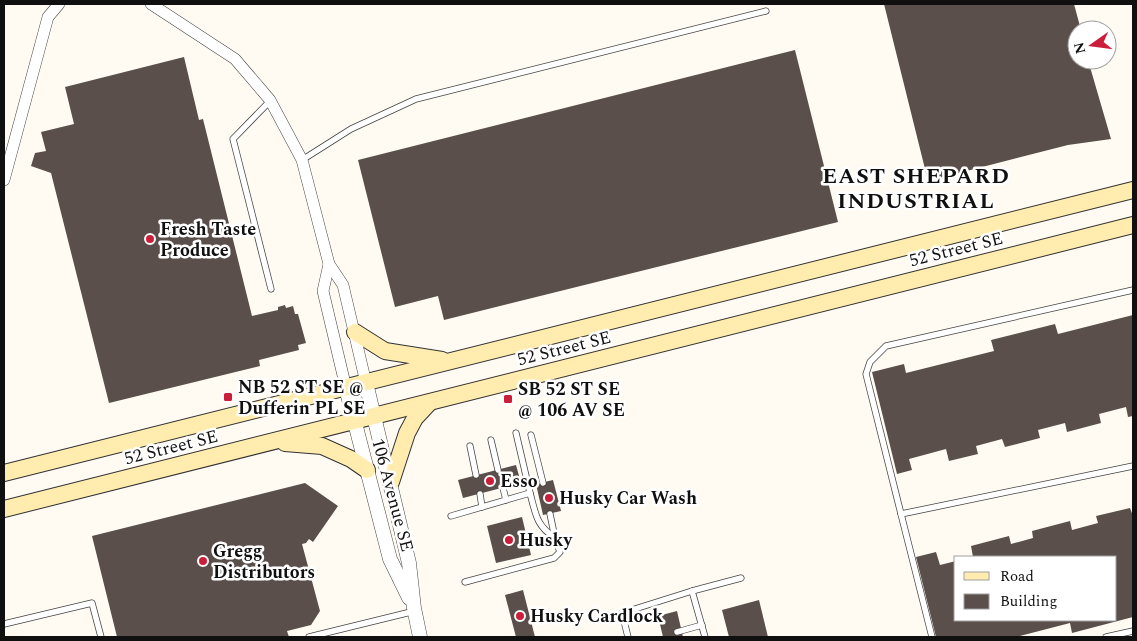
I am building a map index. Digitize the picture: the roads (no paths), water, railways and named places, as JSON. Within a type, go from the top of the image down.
[{"type":"main road","name":"52 Street SE","points":[[4,473],[1133,190]]},
{"type":"main road","name":"52 Street SE","points":[[4,510],[1133,225]]},
{"type":"main road","points":[[355,332],[385,351],[450,362]]},
{"type":"main road","points":[[391,482],[407,433],[415,418],[428,403]]},
{"type":"main road","points":[[273,442],[322,446],[351,459],[366,470]]},
{"type":"street","points":[[4,180],[48,16],[59,4]]},
{"type":"street","points":[[151,4],[235,59],[270,100],[302,160],[328,264],[343,285],[366,383]]},
{"type":"street","points":[[328,264],[323,291],[346,388]]},
{"type":"street","name":"106 Avenue SE","points":[[366,383],[409,563],[414,609],[420,637]]},
{"type":"street","name":"106 Avenue SE","points":[[346,388],[390,559],[414,609]]},
{"type":"lane","points":[[302,160],[351,129],[416,99],[766,12]]},
{"type":"lane","points":[[270,100],[233,139],[271,289]]},
{"type":"lane","points":[[932,637],[866,374],[870,362],[886,346],[1133,290]]},
{"type":"lane","points":[[516,433],[537,522],[544,531],[555,538]]},
{"type":"lane","points":[[531,435],[543,483]]},
{"type":"lane","points":[[491,440],[498,470]]},
{"type":"lane","points":[[470,446],[476,475]]},
{"type":"lane","points":[[902,514],[1133,466]]},
{"type":"lane","points":[[502,488],[506,500]]},
{"type":"lane","points":[[451,516],[530,493]]},
{"type":"lane","points":[[480,494],[482,507]]},
{"type":"lane","points":[[465,582],[554,558],[560,552],[550,514]]},
{"type":"lane","points":[[628,637],[622,613],[741,578]]},
{"type":"lane","points":[[692,591],[705,637]]},
{"type":"lane","points":[[4,624],[92,603],[101,637]]},
{"type":"lane","points":[[309,637],[414,609]]},
{"type":"lane","points":[[677,632],[702,625]]},
{"type":"lane","points":[[1106,637],[1133,631]]},
{"type":"place","name":"Fresh Taste Produce","points":[[150,239]]},
{"type":"place","name":"NB 52 ST SE @ Dufferin PL SE","points":[[228,397]]},
{"type":"place","name":"SB 52 ST SE @ 106 AV SE","points":[[508,399]]},
{"type":"place","name":"Esso","points":[[490,481]]},
{"type":"place","name":"Husky Car Wash","points":[[549,498]]},
{"type":"place","name":"Husky","points":[[509,540]]},
{"type":"place","name":"Gregg Distributors","points":[[203,561]]},
{"type":"place","name":"Husky Cardlock","points":[[520,616]]},
{"type":"district","name":"EAST SHEPARD INDUSTRIAL","points":[[916,188]]}]
